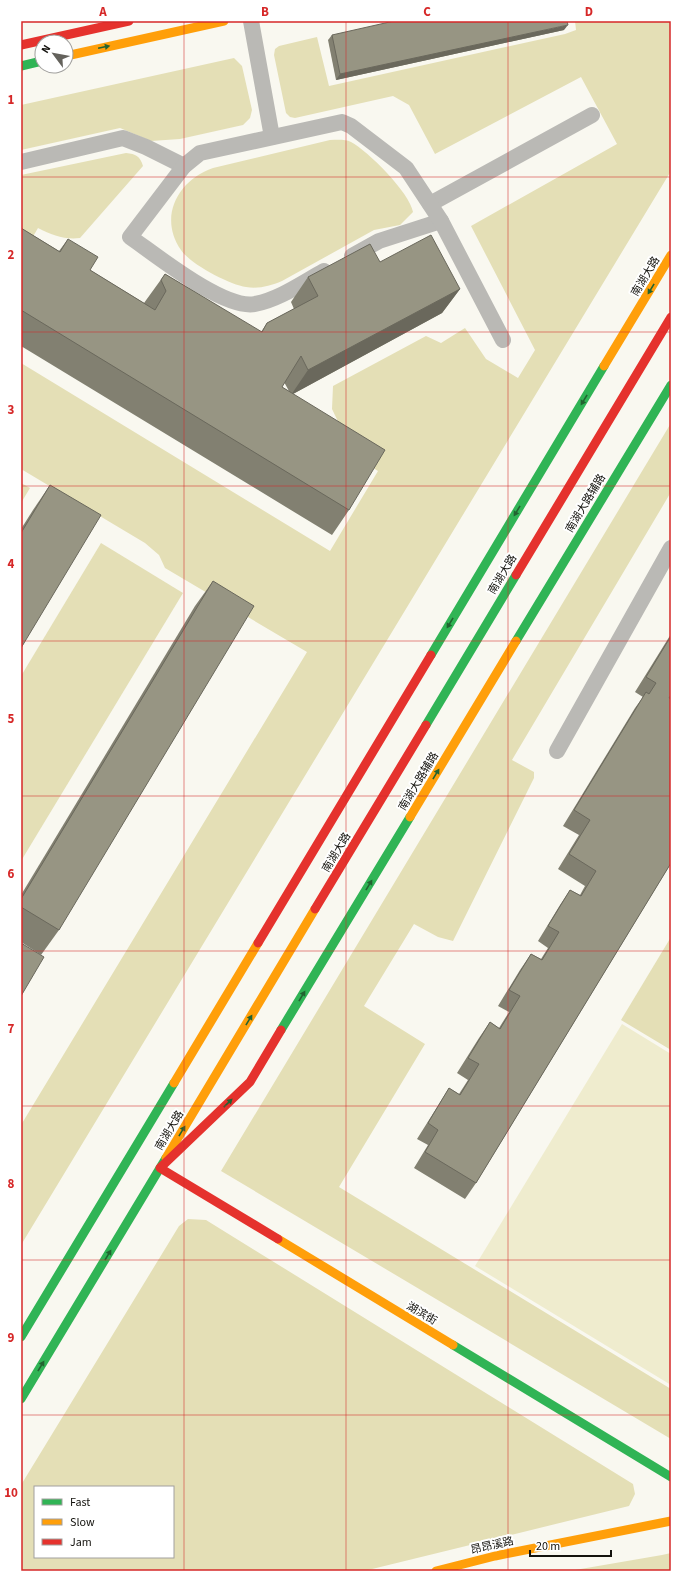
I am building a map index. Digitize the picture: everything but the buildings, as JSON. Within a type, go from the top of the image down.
[{"type":"main road","points":[[21,45],[129,21]]},
{"type":"main road","points":[[74,54],[224,21]]},
{"type":"main road","points":[[21,66],[34,63]]},
{"type":"main road","name":"南湖大路","points":[[21,1337],[671,255]]},
{"type":"main road","name":"南湖大路","points":[[21,1399],[671,316]]},
{"type":"main road","name":"南湖大路辅路","points":[[160,1168],[250,1082],[671,385]]},
{"type":"main road","name":"湖滨街","points":[[160,1168],[671,1478]]},
{"type":"main road","name":"昂昂溪路","points":[[436,1571],[495,1556],[671,1521]]},
{"type":"lane","points":[[251,21],[272,137]]},
{"type":"lane","points":[[430,204],[592,115]]},
{"type":"lane","points":[[441,221],[379,241],[274,299],[253,304],[232,302],[184,276],[130,237],[184,166],[200,153],[342,122],[347,124],[406,168],[441,221],[503,340]]},
{"type":"lane","points":[[21,162],[123,138],[146,147],[184,166]]},
{"type":"lane","points":[[557,751],[671,548]]},
{"type":"shaded area","points":[[575,21],[671,21],[671,171],[21,1245],[21,1125],[307,652],[165,568],[159,555],[145,543],[21,469],[21,363],[330,551],[378,471],[355,457],[332,409],[333,386],[426,336],[441,343],[465,328],[486,359],[518,378],[535,350],[471,226],[617,144],[581,77],[435,154],[409,105],[393,96],[295,118],[290,117],[286,113],[274,55],[275,49],[279,46],[317,37],[329,86],[565,34],[576,30]]},
{"type":"shaded area","points":[[234,58],[242,66],[252,110],[250,118],[243,125],[180,139],[151,141],[120,128],[21,150],[21,105]]},
{"type":"shaded area","points":[[330,140],[346,140],[351,142],[377,163],[397,184],[410,204],[413,212],[400,225],[374,230],[282,281],[269,286],[251,288],[230,282],[201,267],[186,256],[181,250],[174,237],[171,225],[172,213],[175,201],[190,181],[213,168]]},
{"type":"shaded area","points":[[126,153],[137,156],[143,166],[80,238],[59,236],[38,228],[24,252],[21,250],[21,175]]},
{"type":"shaded area","points":[[671,423],[671,492],[512,760],[534,772],[534,778],[453,941],[438,937],[414,924],[364,1006],[425,1044],[339,1187],[671,1389],[671,1439],[221,1171]]},
{"type":"shaded area","points":[[21,483],[30,488],[21,503]]},
{"type":"shaded area","points":[[101,543],[183,593],[21,861],[21,676]]},
{"type":"shaded area","points":[[671,937],[671,1050],[621,1020]]},
{"type":"shaded area","points":[[622,1024],[671,1054],[671,1385],[475,1266]]},
{"type":"shaded area","points":[[188,1219],[206,1220],[633,1484],[635,1494],[629,1506],[364,1571],[21,1571],[21,1485],[179,1226]]},
{"type":"shaded area","points":[[671,1553],[671,1571],[569,1571],[662,1555]]},
{"type":"traffic: fast","points":[[21,66],[34,63]]},
{"type":"traffic: fast","points":[[431,655],[604,366]]},
{"type":"traffic: fast","points":[[516,641],[671,385]]},
{"type":"traffic: fast","points":[[426,725],[516,575]]},
{"type":"traffic: fast","points":[[281,1030],[410,817]]},
{"type":"traffic: fast","points":[[21,1337],[174,1083]]},
{"type":"traffic: fast","points":[[21,1399],[166,1158]]},
{"type":"traffic: fast","points":[[453,1345],[671,1477]]},
{"type":"traffic: slow","points":[[74,54],[224,21]]},
{"type":"traffic: slow","points":[[604,366],[671,255]]},
{"type":"traffic: slow","points":[[410,817],[516,641]]},
{"type":"traffic: slow","points":[[166,1158],[315,909]]},
{"type":"traffic: slow","points":[[174,1083],[258,943]]},
{"type":"traffic: slow","points":[[278,1239],[453,1345]]},
{"type":"traffic: slow","points":[[436,1571],[495,1556],[671,1521]]},
{"type":"traffic: jam","points":[[21,45],[129,21]]},
{"type":"traffic: jam","points":[[516,575],[671,317]]},
{"type":"traffic: jam","points":[[258,943],[431,655]]},
{"type":"traffic: jam","points":[[315,909],[426,725]]},
{"type":"traffic: jam","points":[[278,1239],[160,1168],[250,1082],[281,1030]]}]
